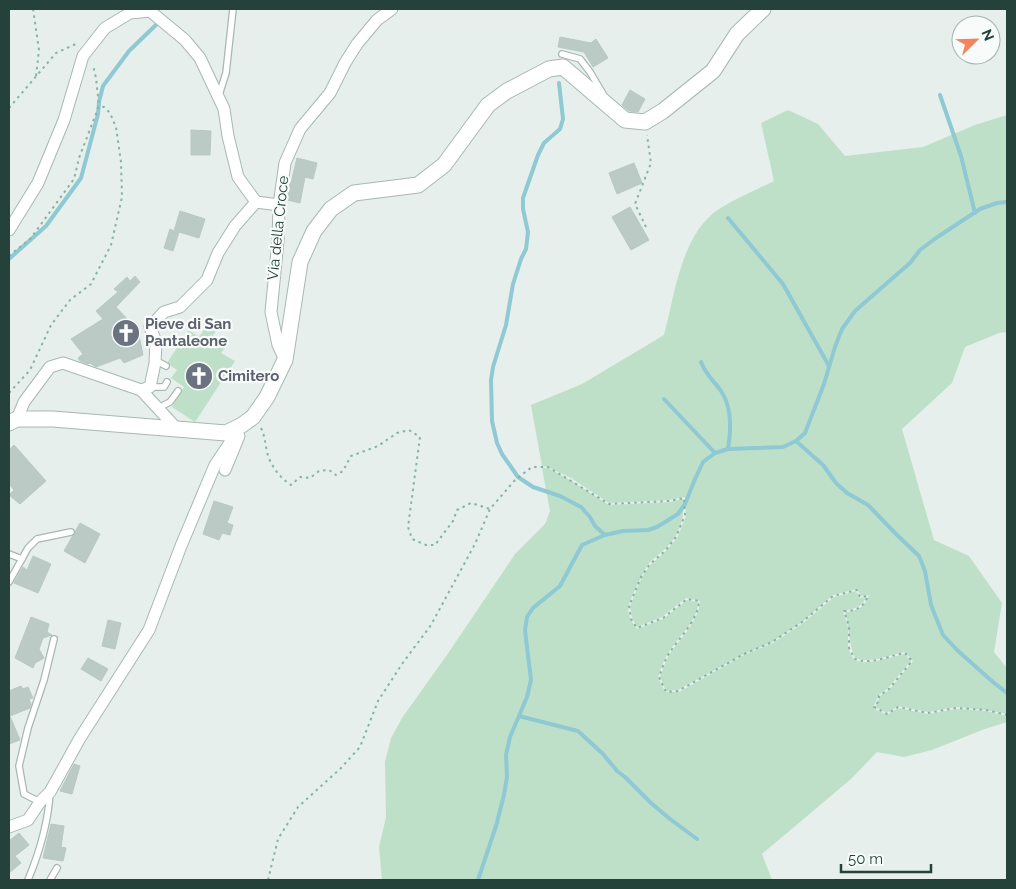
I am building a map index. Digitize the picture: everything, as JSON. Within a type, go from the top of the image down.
[{"type":"street","name":"Via della Croce","points":[[285,360],[278,345],[271,312],[278,241],[279,205],[285,163],[300,128],[330,93],[357,44],[377,20],[392,9]]},
{"type":"street","points":[[13,421],[53,419],[226,433],[242,425],[252,417],[267,397],[285,360],[300,262],[314,231],[331,209],[354,192],[418,185],[444,165],[488,105],[508,91],[549,69],[564,67],[625,120],[645,122],[663,111],[713,72],[737,34],[763,9]]},
{"type":"street","points":[[9,230],[38,183],[64,120],[83,56],[105,28],[130,13],[146,10],[185,40],[200,58],[224,109],[228,136],[238,176],[256,202],[279,205]]},
{"type":"street","points":[[146,389],[155,360],[156,342],[150,327],[164,312],[180,306],[207,280],[218,253],[235,226],[256,202]]},
{"type":"street","points":[[13,421],[24,402],[50,367],[63,363],[146,389],[158,408],[177,429]]},
{"type":"street","points":[[225,470],[241,433],[242,425]]},
{"type":"street","points":[[9,827],[28,820],[40,802],[50,792],[80,738],[149,630],[215,464],[242,425]]},
{"type":"lane","points":[[218,97],[226,73],[233,9]]},
{"type":"lane","points":[[562,54],[580,59],[590,72],[609,105]]},
{"type":"lane","points":[[155,360],[166,366]]},
{"type":"lane","points":[[146,389],[164,387],[167,382]]},
{"type":"lane","points":[[158,408],[170,402],[178,391]]},
{"type":"lane","points":[[9,582],[28,548],[37,539],[70,532]]},
{"type":"lane","points":[[9,554],[22,559]]},
{"type":"lane","points":[[40,802],[24,794],[19,766],[54,639]]},
{"type":"lane","points":[[31,880],[42,846],[49,812],[50,792]]},
{"type":"lane","points":[[50,880],[57,868]]},
{"type":"path","points":[[33,9],[39,50],[38,71],[35,78]]},
{"type":"path","points":[[9,108],[56,53],[99,35]]},
{"type":"path","points":[[9,256],[30,238],[74,179],[78,158],[99,106],[96,78],[90,53],[91,45]]},
{"type":"path","points":[[9,393],[30,370],[51,325],[70,300],[91,284],[111,245],[122,198],[121,162],[116,127],[110,113],[104,107],[99,106]]},
{"type":"path","points":[[645,122],[651,163],[635,204],[646,227]]},
{"type":"path","points":[[242,425],[251,432],[260,426],[265,437],[267,454],[274,468],[291,485],[300,477],[310,478],[319,471],[328,470],[336,476],[343,471],[351,456],[378,446],[398,433],[409,430],[420,437],[408,527],[412,540],[426,545],[435,545],[454,521],[457,510],[471,503],[490,510]]},
{"type":"path","points":[[268,880],[278,839],[298,807],[360,747],[378,701],[431,625],[475,544],[490,510],[509,485],[532,467],[548,467],[609,504],[670,501],[684,498],[685,515],[676,537],[665,551],[650,564],[641,577],[629,606],[631,619],[637,628],[662,618],[687,599],[699,601],[699,608],[669,653],[659,677],[666,692],[678,691],[744,654],[772,642],[802,622],[833,596],[857,590],[860,597],[868,596],[865,604],[855,611],[844,611],[849,626],[849,648],[855,659],[864,662],[874,662],[905,653],[912,661],[889,689],[880,696],[874,707],[887,714],[898,707],[928,713],[956,708],[986,710],[1007,715]]},
{"type":"green space","points":[[788,110],[818,124],[845,156],[923,147],[975,125],[1007,115],[1007,332],[999,333],[965,347],[952,383],[902,429],[934,540],[969,556],[1002,603],[994,652],[1007,668],[1007,714],[956,707],[928,712],[898,706],[887,713],[875,707],[880,696],[889,690],[913,661],[905,652],[874,660],[855,658],[851,647],[845,612],[860,608],[869,595],[861,596],[857,589],[833,595],[802,622],[772,642],[744,654],[678,690],[666,691],[660,677],[663,667],[671,652],[697,615],[700,601],[686,598],[662,617],[637,627],[632,618],[630,606],[642,577],[651,564],[677,538],[686,516],[685,497],[669,500],[609,503],[571,478],[542,466],[531,405],[582,384],[664,335],[681,266],[696,233],[706,220],[719,209],[774,181],[761,123]]},
{"type":"green space","points":[[207,325],[216,331],[212,337],[226,346],[221,353],[235,361],[195,422],[172,407],[184,387],[171,378],[177,370],[167,363],[189,330],[199,337]]},
{"type":"green space","points":[[542,468],[548,468],[570,480],[609,505],[670,502],[683,499],[682,518],[678,532],[670,544],[648,565],[628,608],[631,619],[637,629],[663,619],[687,600],[698,602],[695,616],[669,652],[661,667],[658,677],[665,692],[679,692],[744,655],[773,643],[803,623],[834,597],[856,591],[860,598],[866,597],[864,601],[857,607],[843,611],[848,627],[848,648],[854,660],[873,662],[905,654],[911,661],[888,688],[879,695],[873,708],[887,715],[898,708],[928,714],[956,709],[986,711],[1007,716],[1007,722],[932,750],[904,757],[877,752],[851,779],[762,854],[772,880],[382,880],[379,847],[386,817],[385,762],[391,738],[402,718],[515,554],[545,524],[550,511]]},
{"type":"building","points":[[560,37],[591,43],[596,39],[608,58],[593,67],[584,52],[558,47]]},
{"type":"building","points":[[630,90],[645,99],[638,112],[629,111],[622,105]]},
{"type":"building","points":[[191,130],[211,131],[210,155],[191,155]]},
{"type":"building","points":[[297,158],[317,163],[313,179],[305,177],[300,203],[287,200]]},
{"type":"building","points":[[634,163],[642,183],[617,194],[609,173]]},
{"type":"building","points":[[630,207],[649,240],[631,250],[612,217]]},
{"type":"building","points":[[180,211],[205,219],[199,238],[179,232],[173,251],[164,248],[170,229],[174,231]]},
{"type":"building","name":"Pieve di San Pantaleone","points":[[135,276],[140,282],[116,307],[138,331],[143,355],[124,363],[120,358],[96,367],[90,363],[80,361],[78,358],[83,354],[71,339],[103,319],[96,311],[118,292],[114,289],[127,277],[130,281]]},
{"type":"building","points":[[14,445],[46,481],[20,504],[9,495],[14,490],[9,484],[9,450]]},
{"type":"building","points":[[214,501],[233,507],[227,523],[233,525],[230,535],[222,533],[219,540],[203,534]]},
{"type":"building","points":[[80,523],[100,534],[85,563],[64,551]]},
{"type":"building","points":[[33,556],[51,564],[38,593],[14,583],[23,567],[27,570]]},
{"type":"building","points":[[31,617],[49,624],[47,632],[52,635],[43,638],[39,649],[44,658],[35,663],[33,668],[15,658]]},
{"type":"building","points":[[108,620],[121,623],[115,649],[102,646]]},
{"type":"building","points":[[88,658],[108,669],[101,681],[81,669]]},
{"type":"building","points":[[21,686],[23,689],[28,687],[33,698],[29,699],[30,708],[10,716],[20,740],[9,744],[9,691]]},
{"type":"building","points":[[74,764],[80,766],[72,794],[60,791]]},
{"type":"building","points":[[51,824],[64,826],[61,847],[66,848],[63,861],[43,858]]},
{"type":"building","points":[[19,833],[29,845],[15,856],[21,863],[9,873],[9,841]]},
{"type":"waterway","points":[[9,259],[46,226],[81,178],[98,114],[103,86],[129,51],[159,22]]},
{"type":"waterway","points":[[559,83],[563,119],[560,129],[544,143],[523,198],[523,209],[528,232],[526,249],[513,284],[506,325],[493,367],[491,380],[492,421],[497,443],[502,454],[518,477],[533,487],[560,496],[581,507],[595,526],[605,535]]},
{"type":"waterway","points":[[940,95],[961,156],[975,213]]},
{"type":"waterway","points":[[478,880],[504,795],[507,777],[506,755],[510,737],[527,697],[531,680],[525,630],[527,617],[533,608],[560,586],[582,545],[605,535],[623,531],[648,530],[657,527],[678,514],[685,504],[703,462],[715,453],[728,449],[783,447],[796,441],[805,433],[842,329],[855,311],[910,263],[920,250],[936,238],[980,209],[997,203],[1007,202]]},
{"type":"waterway","points":[[728,218],[783,284],[829,366]]},
{"type":"waterway","points":[[701,362],[708,375],[725,397],[730,427],[728,449]]},
{"type":"waterway","points":[[664,399],[715,453]]},
{"type":"waterway","points":[[796,441],[823,465],[836,483],[847,493],[868,505],[919,556],[925,571],[931,605],[943,635],[957,650],[1007,693]]},
{"type":"waterway","points":[[519,716],[578,731],[651,803],[697,839]]},
{"type":"place","name":"Pieve di San Pantaleone","points":[[126,333]]},
{"type":"place","name":"Cimitero","points":[[199,376]]}]
